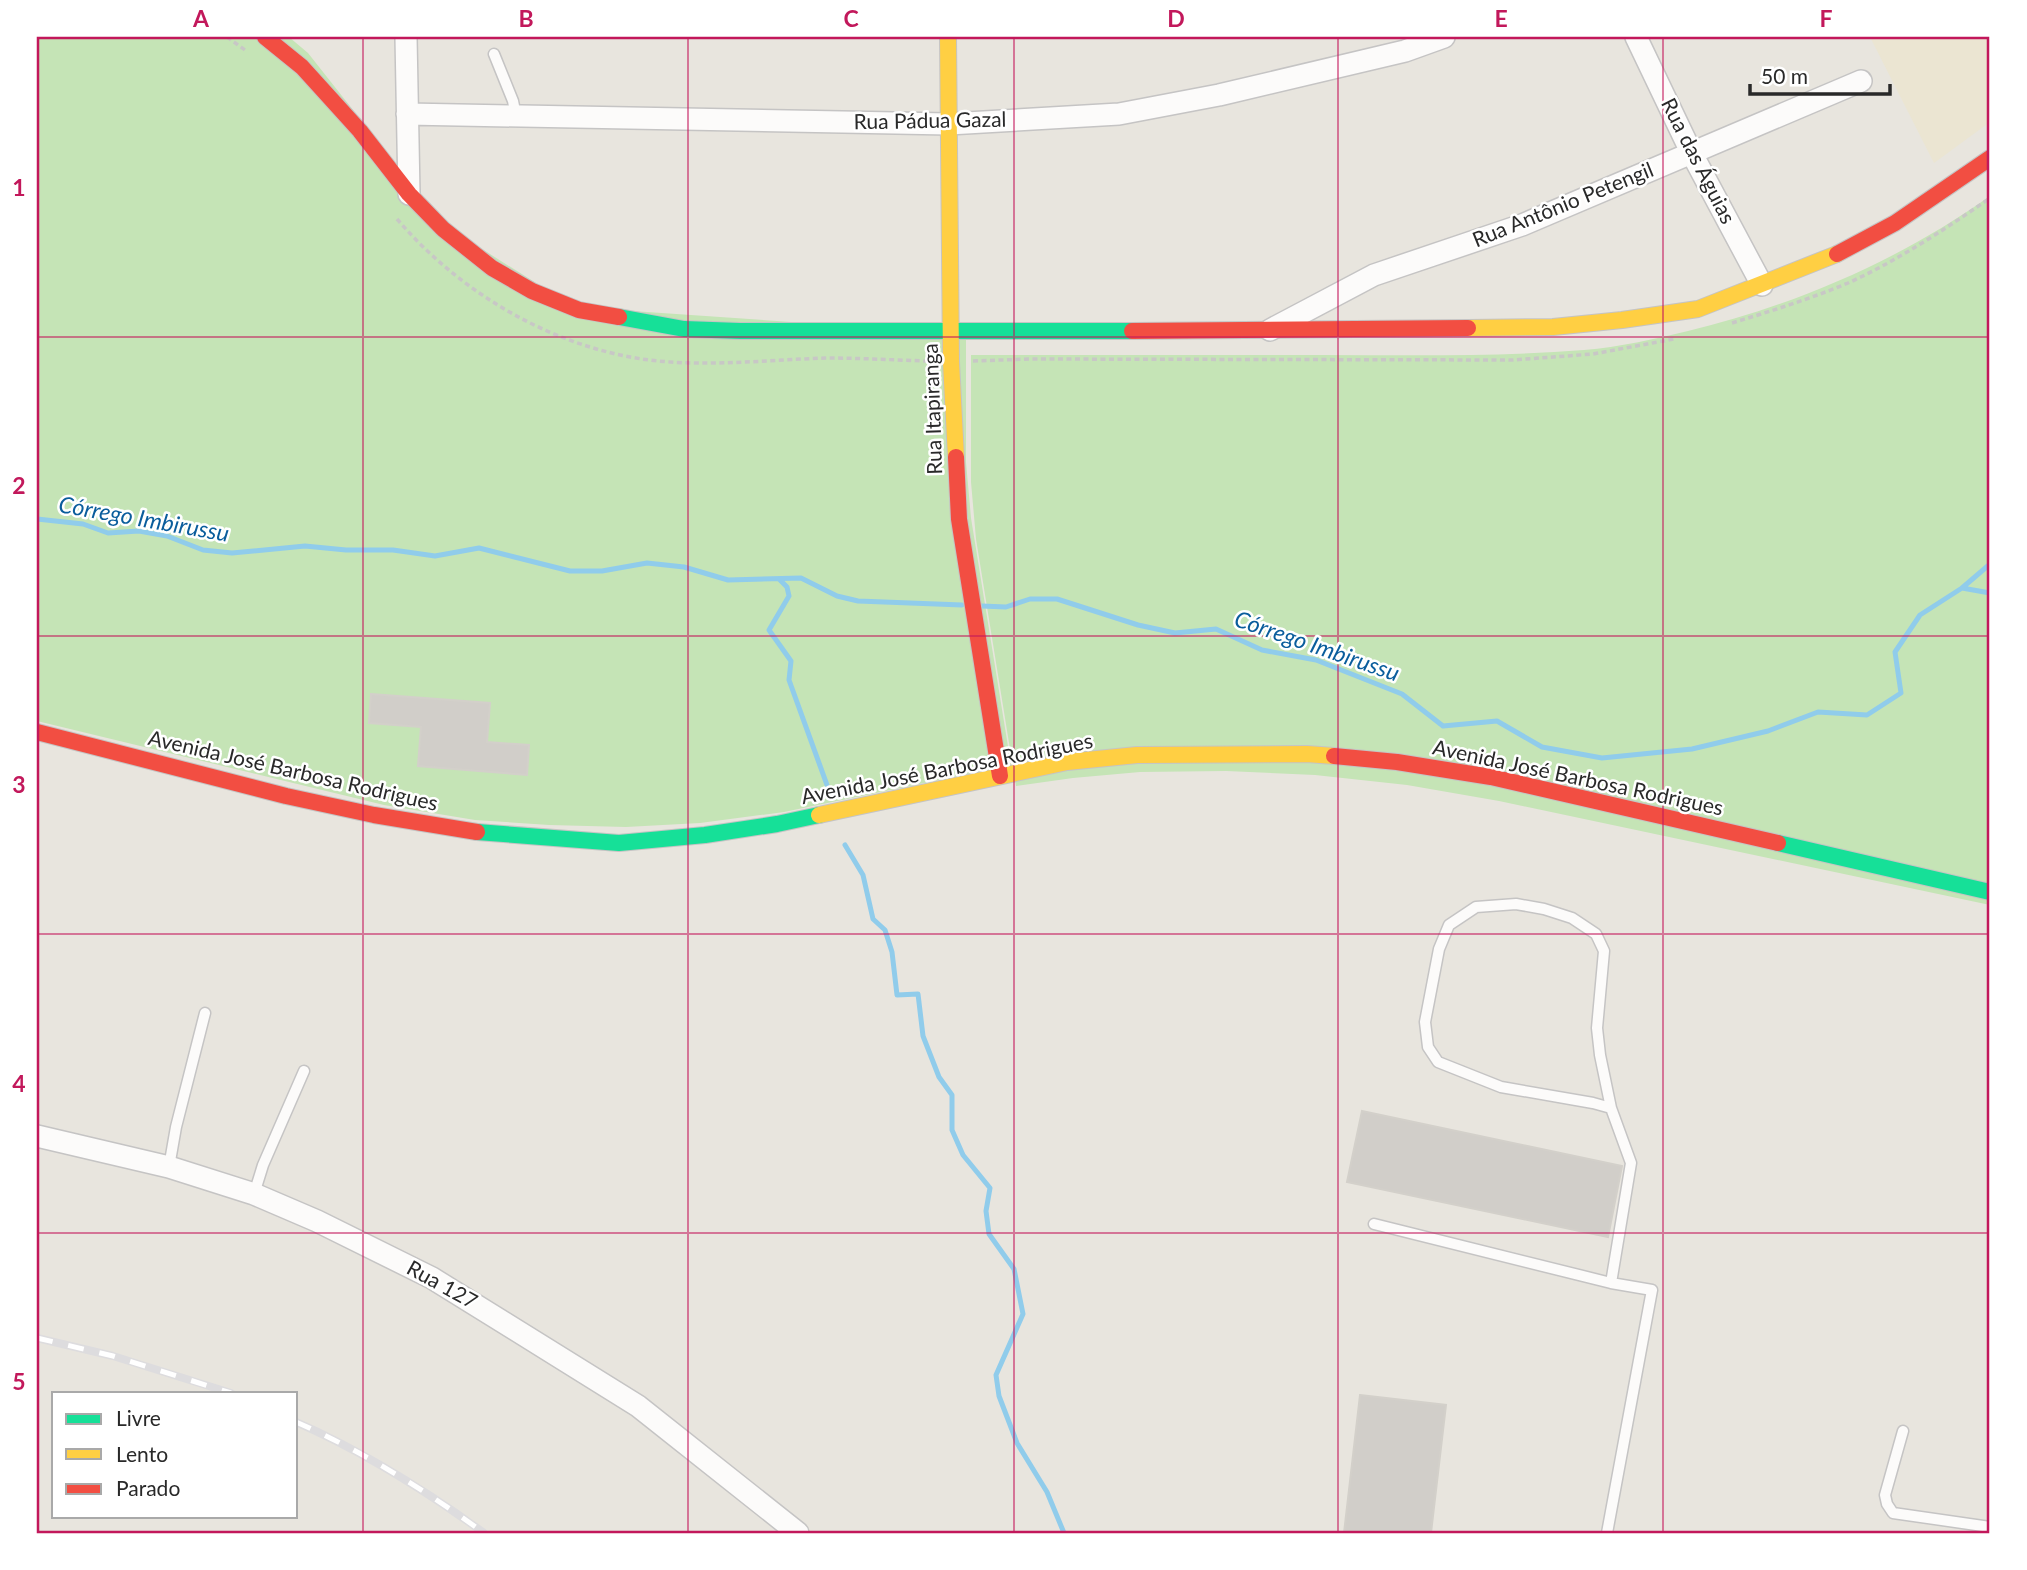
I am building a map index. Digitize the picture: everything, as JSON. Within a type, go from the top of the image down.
[{"type":"main road","points":[[265,37],[302,66],[360,131],[409,194],[443,229],[492,268],[532,291],[579,310],[684,329],[1267,331],[1553,327],[1622,320],[1698,309],[1838,254],[1895,223],[1990,158]]},
{"type":"main road","name":"Rua Itapiranga","points":[[948,37],[951,362],[959,519],[1000,776]]},
{"type":"main road","name":"Avenida José Barbosa Rodrigues","points":[[37,732],[286,796],[374,815],[471,832],[619,843],[705,835],[776,824],[1067,762],[1137,755],[1307,754],[1398,762],[1491,777],[1990,892]]},
{"type":"street","points":[[407,37],[409,194]]},
{"type":"street","name":"Rua Pádua Gazal","points":[[407,114],[949,124],[1119,114],[1219,95],[1405,51],[1444,37]]},
{"type":"street","name":"Rua das Águias","points":[[1636,37],[1691,152],[1762,285]]},
{"type":"street","name":"Rua Antônio Petengil","points":[[1267,331],[1374,275],[1522,225],[1861,81]]},
{"type":"street","name":"Rua 127","points":[[37,1136],[169,1167],[254,1194],[317,1220],[432,1278],[638,1406],[797,1533]]},
{"type":"lane","points":[[494,54],[513,101],[516,116]]},
{"type":"lane","points":[[1611,1108],[1501,1087],[1438,1062],[1428,1047],[1424,1022],[1439,949],[1450,925],[1476,907],[1516,904],[1572,918],[1596,934],[1604,951],[1597,1028],[1600,1055],[1611,1108],[1631,1163],[1611,1283]]},
{"type":"lane","points":[[169,1167],[176,1127],[205,1013]]},
{"type":"lane","points":[[254,1194],[263,1166],[304,1070]]},
{"type":"lane","points":[[1374,1224],[1611,1283],[1652,1290],[1607,1533]]},
{"type":"lane","points":[[1903,1431],[1885,1495],[1893,1513],[1990,1527]]},
{"type":"shaded area","points":[[1870,37],[1990,37],[1990,122],[1934,163]]},
{"type":"green space","points":[[37,37],[289,37],[308,53],[444,225],[574,307],[966,334],[966,462],[971,518],[1011,765],[784,812],[700,823],[626,827],[549,825],[475,820],[384,805],[37,721]]},
{"type":"green space","points":[[1990,196],[1990,905],[1499,801],[1407,785],[1315,775],[1226,771],[1140,772],[1016,786],[976,539],[971,482],[971,355],[1452,355],[1518,354],[1611,347],[1728,320],[1807,294],[1883,260],[1956,219]]},
{"type":"building","points":[[371,694],[490,703],[487,742],[529,745],[527,775],[418,766],[421,727],[369,723]]},
{"type":"building","points":[[1362,1111],[1622,1166],[1608,1237],[1347,1182]]},
{"type":"building","points":[[1360,1395],[1446,1405],[1431,1533],[1344,1533]]},
{"type":"waterway","name":"Córrego Imbirussu","points":[[37,519],[83,524],[108,533],[139,531],[167,536],[203,550],[232,553],[305,546],[346,550],[393,550],[435,556],[479,548],[570,571],[602,571],[647,563],[684,567],[728,580],[801,578],[837,596],[858,601],[962,605]]},
{"type":"waterway","name":"Córrego Imbirussu","points":[[982,606],[1006,607],[1030,599],[1057,599],[1138,625],[1175,633],[1216,629],[1262,650],[1316,660],[1402,694],[1443,726],[1497,721],[1542,747],[1602,758],[1692,749],[1768,731],[1818,712],[1867,715],[1901,693],[1895,652],[1920,615],[1962,588],[1990,564]]},
{"type":"waterway","points":[[780,580],[787,587],[789,596],[769,630],[791,661],[789,680],[827,785]]},
{"type":"waterway","points":[[1962,588],[1990,593]]},
{"type":"waterway","points":[[845,845],[863,875],[873,919],[885,930],[892,952],[897,995],[918,994],[923,1036],[939,1077],[952,1095],[952,1130],[963,1155],[990,1188],[986,1211],[989,1234],[1014,1269],[1023,1314],[996,1375],[999,1396],[1017,1443],[1047,1492],[1064,1533]]},
{"type":"railway","points":[[37,1338],[113,1356],[228,1392]]},
{"type":"railway","points":[[298,1423],[393,1472],[484,1533]]},
{"type":"traffic: fast","points":[[619,317],[684,329],[740,331],[1132,331]]},
{"type":"traffic: fast","points":[[477,832],[619,843],[705,835],[819,815]]},
{"type":"traffic: fast","points":[[1778,843],[1990,892]]},
{"type":"traffic: slow","points":[[948,37],[951,362],[956,457]]},
{"type":"traffic: slow","points":[[1468,328],[1553,327],[1698,309],[1837,254]]},
{"type":"traffic: slow","points":[[819,815],[1067,762],[1137,755],[1334,756]]},
{"type":"traffic: jam","points":[[265,37],[302,67],[360,131],[409,194],[443,229],[492,268],[532,291],[579,310],[619,317]]},
{"type":"traffic: jam","points":[[1837,254],[1895,223],[1990,158]]},
{"type":"traffic: jam","points":[[1132,331],[1468,328]]},
{"type":"traffic: jam","points":[[956,457],[959,519],[1000,776]]},
{"type":"traffic: jam","points":[[37,732],[286,796],[374,815],[477,832]]},
{"type":"traffic: jam","points":[[1334,756],[1397,762],[1491,777],[1778,843]]}]
